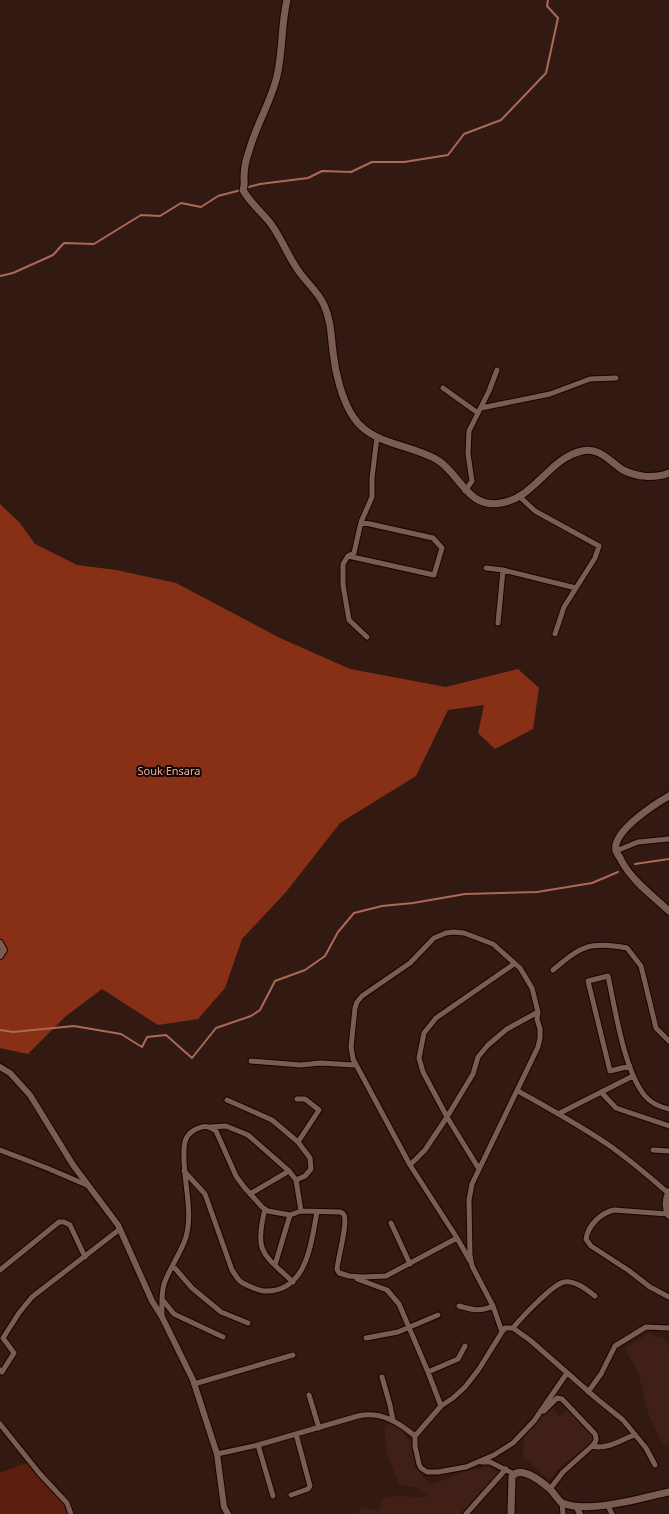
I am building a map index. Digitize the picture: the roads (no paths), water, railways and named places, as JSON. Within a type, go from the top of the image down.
[{"type":"main road","points":[[287,0],[282,50],[277,77],[249,150],[245,165],[244,187],[247,196],[271,224],[281,239],[291,260],[320,296],[328,318],[333,355],[339,380],[348,408],[354,418],[363,428],[377,437],[399,446],[428,454],[441,462],[465,491],[476,499],[489,503],[501,504],[518,496],[526,491],[560,461],[572,454],[584,450],[603,454],[622,469],[635,475],[648,477],[663,476],[669,473]]},
{"type":"main road","points":[[669,796],[658,802],[625,829],[616,844],[616,851],[624,866],[636,882],[669,911]]},
{"type":"main road","points":[[668,1214],[666,1207],[669,1192]]},
{"type":"main road","points":[[511,1514],[512,1477],[514,1474],[520,1472],[530,1474],[550,1489],[562,1503],[579,1511],[610,1511],[669,1492]]},
{"type":"street","points":[[465,491],[472,481],[468,454],[469,432],[497,370]]},
{"type":"street","points":[[481,408],[550,394],[590,378],[616,378]]},
{"type":"street","points":[[443,388],[478,413]]},
{"type":"street","points":[[367,637],[349,620],[343,585],[343,564],[348,556],[354,553],[361,522],[372,496],[372,478],[377,437]]},
{"type":"street","points":[[518,496],[535,511],[599,546],[595,558],[564,607],[555,634]]},
{"type":"street","points":[[348,556],[434,575],[442,548],[434,538],[361,522]]},
{"type":"street","points":[[486,568],[503,570],[576,588]]},
{"type":"street","points":[[498,623],[503,570]]},
{"type":"street","points":[[616,851],[638,842],[669,839]]},
{"type":"street","points":[[472,1266],[469,1249],[469,1200],[472,1184],[538,1047],[540,1029],[537,1020],[538,1012],[532,988],[520,968],[493,944],[464,933],[446,933],[434,938],[404,968],[373,987],[357,1002],[351,1053],[355,1065],[410,1165],[457,1238],[493,1306],[502,1332]]},
{"type":"street","points":[[0,943],[4,950],[0,956]]},
{"type":"street","points":[[553,970],[570,955],[584,947],[607,944],[627,948],[640,966],[656,1028],[669,1041]]},
{"type":"street","points":[[479,1169],[447,1117],[423,1072],[419,1058],[424,1033],[436,1018],[514,964]]},
{"type":"street","points":[[630,1066],[610,1071],[588,980],[608,976],[624,1050],[630,1066],[633,1076],[645,1096],[654,1104],[669,1108]]},
{"type":"street","points":[[410,1165],[425,1150],[447,1117],[473,1074],[478,1057],[488,1045],[507,1028],[538,1012]]},
{"type":"street","points":[[251,1061],[301,1065],[320,1063],[355,1065]]},
{"type":"street","points":[[0,1067],[10,1073],[30,1094],[73,1165],[118,1224],[152,1302],[162,1317],[186,1363],[194,1384],[217,1454],[224,1508],[228,1514]]},
{"type":"street","points":[[558,1114],[633,1076]]},
{"type":"street","points":[[518,1091],[612,1148],[669,1192]]},
{"type":"street","points":[[601,1092],[616,1108],[669,1126]]},
{"type":"street","points":[[297,1099],[305,1100],[319,1110],[298,1142]]},
{"type":"street","points":[[227,1100],[272,1120],[298,1142],[310,1158],[311,1169],[305,1176],[296,1180]]},
{"type":"street","points":[[162,1317],[164,1283],[186,1237],[188,1226],[189,1214],[184,1172],[184,1147],[187,1136],[198,1128],[204,1126],[226,1126],[248,1135],[289,1171],[296,1180],[301,1211]]},
{"type":"street","points":[[210,1127],[216,1131],[236,1176],[250,1194],[266,1209],[290,1215],[301,1211],[340,1212],[343,1214],[345,1217],[336,1269],[338,1273],[387,1290],[399,1304],[441,1406]]},
{"type":"street","points":[[0,1150],[90,1186]]},
{"type":"street","points":[[653,1150],[669,1151]]},
{"type":"street","points":[[250,1194],[289,1171]]},
{"type":"street","points":[[184,1172],[205,1194],[232,1270],[240,1281],[262,1291],[278,1290],[293,1282],[308,1255],[316,1212]]},
{"type":"street","points":[[266,1209],[260,1227],[260,1243],[265,1255],[293,1282]]},
{"type":"street","points":[[668,1214],[614,1210],[607,1211],[593,1225],[586,1238],[591,1246],[669,1297]]},
{"type":"street","points":[[275,1265],[290,1215]]},
{"type":"street","points":[[0,1270],[59,1222],[64,1222],[70,1225],[85,1257]]},
{"type":"street","points":[[391,1223],[410,1264]]},
{"type":"street","points":[[0,1370],[2,1372],[14,1353],[3,1338],[19,1313],[32,1297],[120,1230]]},
{"type":"street","points":[[349,1276],[363,1278],[386,1276],[457,1238]]},
{"type":"street","points":[[173,1266],[192,1288],[222,1312],[248,1323]]},
{"type":"street","points":[[513,1328],[539,1301],[556,1286],[564,1282],[574,1283],[595,1296]]},
{"type":"street","points":[[162,1299],[174,1314],[223,1337]]},
{"type":"street","points":[[459,1306],[474,1310],[485,1310],[493,1306]]},
{"type":"street","points":[[366,1338],[398,1332],[438,1315]]},
{"type":"street","points":[[588,1392],[601,1374],[615,1346],[646,1327],[669,1328]]},
{"type":"street","points":[[514,1474],[490,1462],[438,1472],[427,1472],[421,1468],[419,1464],[415,1446],[415,1436],[441,1406],[454,1398],[465,1387],[479,1369],[505,1328],[513,1328],[531,1341],[588,1392],[623,1420],[646,1448],[655,1465]]},
{"type":"street","points":[[428,1372],[458,1359],[465,1346]]},
{"type":"street","points":[[194,1384],[292,1355]]},
{"type":"street","points":[[534,1421],[567,1373]]},
{"type":"street","points":[[382,1377],[393,1420]]},
{"type":"street","points":[[309,1395],[319,1428]]},
{"type":"street","points":[[466,1467],[494,1455],[513,1444],[557,1398],[560,1398],[595,1434],[596,1442],[563,1472],[550,1489]]},
{"type":"street","points":[[217,1454],[258,1445],[364,1414],[382,1415],[393,1420],[415,1436]]},
{"type":"street","points":[[0,1424],[40,1474],[67,1503],[72,1514]]},
{"type":"street","points":[[291,1495],[308,1489],[310,1486],[296,1434]]},
{"type":"street","points":[[592,1446],[598,1448],[606,1446],[634,1435]]},
{"type":"street","points":[[258,1445],[273,1496]]},
{"type":"street","points":[[466,1514],[506,1469]]},
{"type":"street","points":[[562,1503],[563,1514]]},
{"type":"waterway","points":[[245,188],[260,184],[308,178],[322,171],[351,172],[372,162],[404,162],[448,155],[464,134],[501,120],[546,73],[558,18],[547,6],[548,0]]},
{"type":"waterway","points":[[0,276],[13,273],[53,255],[64,243],[94,244],[141,215],[160,216],[181,203],[201,207],[218,196],[241,190]]},
{"type":"waterway","points":[[635,864],[669,859]]},
{"type":"waterway","points":[[0,1030],[13,1032],[74,1026],[121,1034],[142,1047],[147,1037],[166,1035],[192,1058],[216,1028],[251,1016],[260,1010],[275,981],[305,970],[325,956],[338,932],[354,913],[382,906],[413,903],[465,894],[537,892],[592,883],[618,872]]},
{"type":"park label","name":"Souk Ensara","points":[[169,770]]}]
